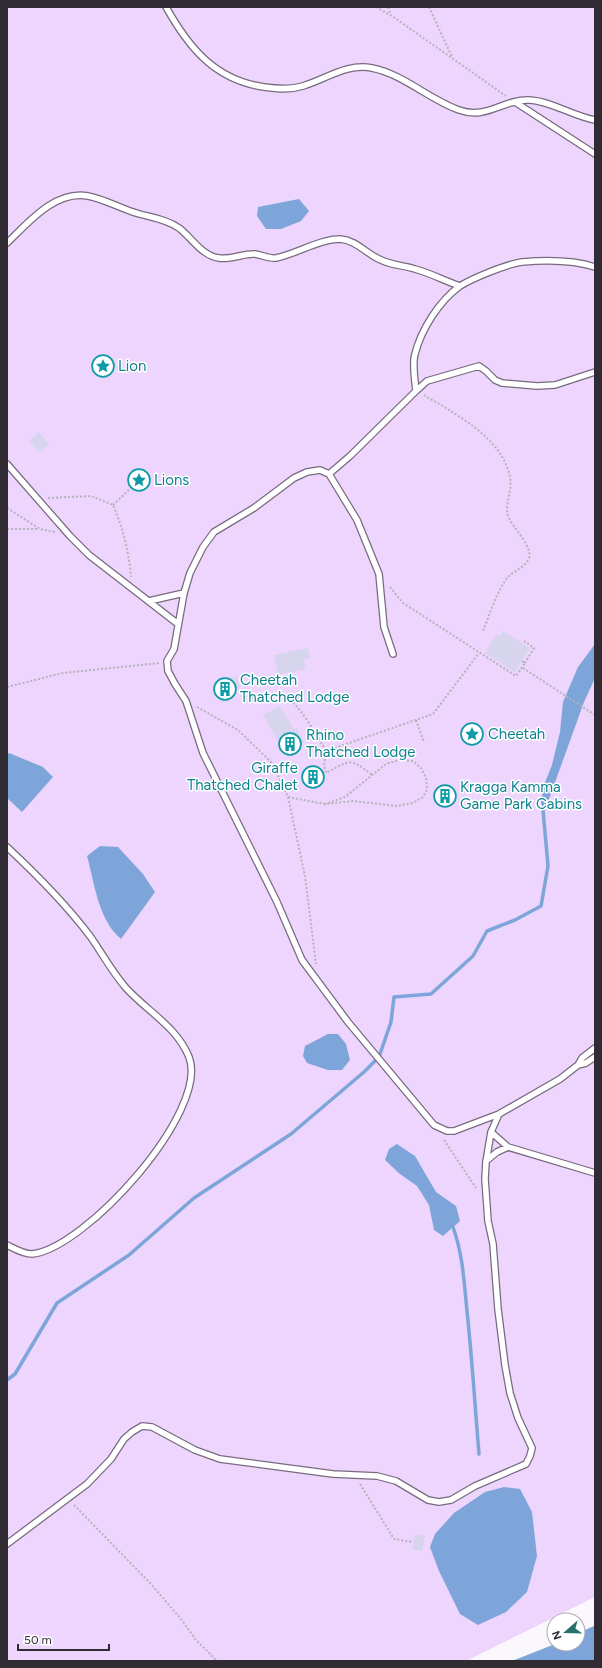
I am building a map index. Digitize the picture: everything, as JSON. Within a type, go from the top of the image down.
[{"type":"lane","points":[[166,7],[176,26],[207,63],[221,73],[238,80],[260,86],[294,89],[346,69],[359,67],[373,68],[388,74],[458,110],[474,114],[488,112],[516,102],[527,100],[540,101],[581,118],[595,120]]},
{"type":"lane","points":[[516,102],[595,154]]},
{"type":"lane","points":[[7,243],[38,213],[68,197],[86,196],[103,200],[131,212],[165,221],[178,228],[205,253],[218,258],[233,258],[254,254],[275,258],[340,239],[355,243],[390,265],[414,269],[460,286]]},
{"type":"lane","points":[[416,391],[414,355],[432,315],[444,300],[460,286],[490,272],[521,262],[582,263],[595,267]]},
{"type":"lane","points":[[329,474],[350,456],[427,382],[479,366],[495,380],[502,383],[537,386],[555,385],[595,372]]},
{"type":"lane","points":[[7,464],[70,536],[89,555],[178,624]]},
{"type":"lane","points":[[393,654],[384,627],[379,574],[357,520],[329,474],[320,470],[307,472],[294,478],[254,508],[214,532],[203,547],[190,573],[184,593],[174,649],[167,661],[168,671],[186,701],[203,753],[278,902],[302,960],[348,1022],[434,1125],[447,1131],[454,1131],[499,1114],[560,1079],[595,1048]]},
{"type":"lane","points":[[149,601],[184,593]]},
{"type":"lane","points":[[7,847],[61,901],[89,935],[126,988],[159,1017],[176,1036],[190,1058],[191,1069],[186,1097],[176,1119],[145,1167],[121,1194],[79,1230],[56,1246],[42,1252],[31,1254],[22,1252],[7,1245]]},
{"type":"lane","points":[[578,1064],[586,1063],[595,1057]]},
{"type":"lane","points":[[7,1544],[69,1500],[111,1459],[124,1439],[142,1426],[152,1427],[195,1450],[220,1459],[333,1474],[377,1476],[396,1481],[428,1500],[439,1502],[452,1500],[475,1486],[526,1464],[532,1448],[518,1418],[510,1393],[498,1309],[493,1244],[488,1221],[485,1178],[486,1162],[491,1132],[499,1114]]},
{"type":"lane","points":[[491,1132],[508,1147],[595,1174]]},
{"type":"lane","points":[[486,1162],[497,1152],[508,1147]]},
{"type":"path","points":[[376,7],[392,16],[516,102]]},
{"type":"path","points":[[388,7],[392,16]]},
{"type":"path","points":[[429,7],[452,58]]},
{"type":"path","points":[[416,391],[446,409],[493,444],[503,459],[509,476],[511,488],[506,510],[512,524],[530,551],[530,558],[508,578],[500,591],[483,631]]},
{"type":"path","points":[[113,505],[139,480]]},
{"type":"path","points":[[38,498],[91,496],[113,505],[121,523],[130,558],[132,588]]},
{"type":"path","points":[[7,508],[40,528],[70,536]]},
{"type":"path","points":[[7,529],[40,528]]},
{"type":"path","points":[[379,574],[403,603],[456,636],[479,654],[493,660],[516,676],[523,668],[534,648],[524,641]]},
{"type":"path","points":[[326,751],[433,714],[479,654]]},
{"type":"path","points":[[7,687],[18,686],[63,673],[139,666],[167,661]]},
{"type":"path","points":[[523,668],[595,715]]},
{"type":"path","points":[[251,697],[286,697],[292,700],[326,751],[324,761],[326,773],[346,762],[357,764],[372,775]]},
{"type":"path","points":[[186,701],[238,730],[272,763],[288,797],[305,876],[319,983]]},
{"type":"path","points":[[416,720],[424,742]]},
{"type":"path","points":[[303,723],[307,721]]},
{"type":"path","points":[[288,797],[325,804],[353,801],[396,806],[413,803],[422,798],[427,790],[426,778],[421,768],[413,760],[399,760],[386,764],[345,797],[325,804]]},
{"type":"path","points":[[443,1138],[478,1190]]},
{"type":"path","points":[[354,1475],[394,1539],[412,1542]]},
{"type":"path","points":[[69,1500],[151,1584],[181,1619],[196,1640],[216,1661]]},
{"type":"shaded area","points":[[7,7],[595,7],[595,1597],[565,1612],[546,1612],[546,1621],[466,1661],[7,1661]]},
{"type":"water","points":[[299,199],[309,211],[301,221],[281,229],[266,229],[257,216],[258,207]]},
{"type":"water","points":[[595,644],[595,678],[584,702],[549,799],[543,810],[541,802],[544,785],[552,765],[560,732],[563,702],[578,667]]},
{"type":"water","points":[[9,753],[43,767],[53,777],[22,812],[7,798],[7,754]]},
{"type":"water","points":[[100,846],[118,847],[143,874],[155,892],[121,939],[113,931],[102,912],[87,856]]},
{"type":"water","points":[[328,1034],[338,1034],[346,1044],[350,1060],[342,1070],[328,1070],[307,1063],[303,1056],[305,1046]]},
{"type":"water","points":[[397,1144],[415,1156],[436,1192],[456,1206],[460,1221],[443,1236],[434,1230],[429,1205],[417,1186],[400,1174],[385,1160],[389,1149]]},
{"type":"water","points":[[504,1487],[520,1489],[532,1512],[537,1556],[527,1592],[506,1612],[478,1625],[460,1614],[439,1571],[430,1547],[435,1534],[454,1513],[485,1492]]},
{"type":"water","points":[[594,1626],[595,1627],[595,1661],[512,1661],[546,1648],[546,1652],[586,1652],[586,1630]]},
{"type":"building","points":[[39,432],[49,444],[39,452],[29,441]]},
{"type":"building","points":[[503,631],[530,648],[515,672],[485,653],[497,634],[500,636]]},
{"type":"building","points":[[308,648],[310,658],[304,659],[306,669],[278,675],[274,655]]},
{"type":"building","name":"Cheetah Thatched Lodge","points":[[236,676],[240,687],[230,691],[232,699],[221,703],[214,684]]},
{"type":"building","points":[[280,706],[304,742],[296,747],[299,752],[291,757],[288,751],[285,753],[263,715]]},
{"type":"building","name":"Giraffe Thatched Chalet","points":[[314,765],[324,773],[312,788],[303,781]]},
{"type":"building","name":"Kragga Kamma Game Park Cabins","points":[[447,785],[455,792],[443,807],[434,800]]},
{"type":"building","points":[[415,1534],[425,1536],[422,1551],[412,1549]]},
{"type":"waterway","points":[[7,1380],[15,1374],[57,1303],[129,1255],[194,1198],[291,1134],[364,1072],[379,1057],[391,1022],[394,997],[431,994],[473,956],[487,931],[515,920],[541,906],[548,866],[543,810],[545,807]]},
{"type":"waterway","points":[[453,1227],[459,1248],[464,1279],[479,1454]]},
{"type":"place","name":"Lion","points":[[103,366]]},
{"type":"place","name":"Lions","points":[[139,480]]},
{"type":"place","name":"Cheetah Thatched Lodge","points":[[225,689]]},
{"type":"place","name":"Cheetah","points":[[472,734]]},
{"type":"place","name":"Rhino Thatched Lodge","points":[[290,744]]},
{"type":"place","name":"Giraffe Thatched Chalet","points":[[313,777]]},
{"type":"place","name":"Kragga Kamma Game Park Cabins","points":[[445,796]]}]
